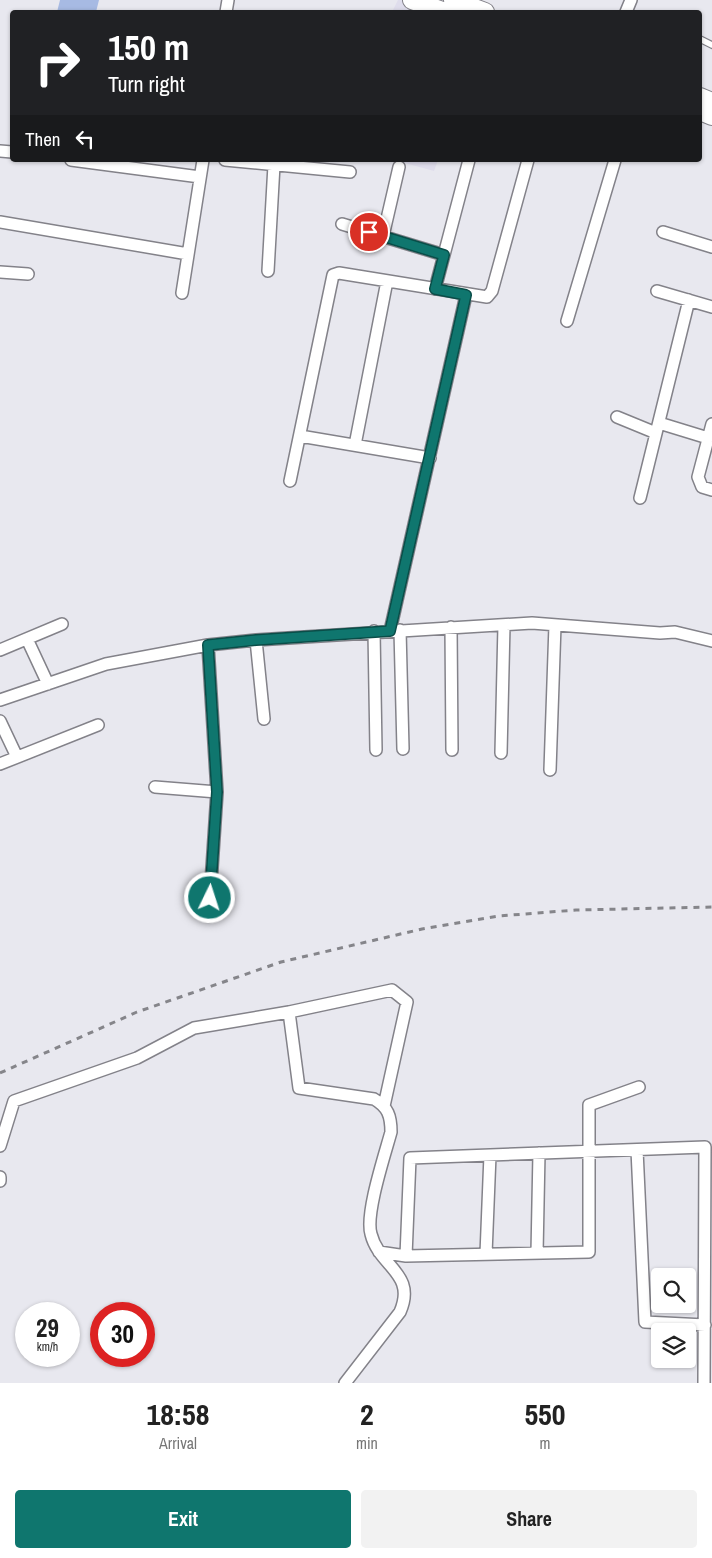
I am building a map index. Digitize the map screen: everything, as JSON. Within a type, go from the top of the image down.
[{"type":"main road","points":[[412,0],[440,10]]},
{"type":"main road","points":[[453,0],[480,9]]},
{"type":"street","points":[[86,162],[200,177]]},
{"type":"street","points":[[182,293],[203,162]]},
{"type":"street","points":[[245,162],[350,172]]},
{"type":"street","points":[[435,289],[468,162]]},
{"type":"street","points":[[290,481],[332,277],[339,273],[487,297],[492,291],[527,162]]},
{"type":"street","points":[[567,321],[614,162]]},
{"type":"street","points":[[268,270],[274,165]]},
{"type":"street","points":[[383,236],[399,167]]},
{"type":"street","points":[[0,222],[188,254]]},
{"type":"street","points":[[342,224],[444,255]]},
{"type":"street","points":[[663,232],[712,247]]},
{"type":"street","points":[[0,272],[28,274]]},
{"type":"street","points":[[355,445],[387,281]]},
{"type":"street","points":[[657,291],[712,307]]},
{"type":"street","points":[[403,749],[395,630],[466,295]]},
{"type":"street","points":[[640,498],[689,300]]},
{"type":"street","points":[[617,417],[657,428],[708,438]]},
{"type":"street","points":[[712,424],[698,477],[702,487],[712,490]]},
{"type":"street","points":[[300,436],[430,458]]},
{"type":"street","points":[[0,650],[62,624]]},
{"type":"street","points":[[501,753],[504,625]]},
{"type":"street","points":[[0,700],[106,664],[208,645],[256,640],[395,630],[504,625],[555,625],[660,633],[675,632],[712,641]]},
{"type":"street","points":[[550,770],[555,625]]},
{"type":"street","points":[[450,628],[452,750]]},
{"type":"street","points":[[374,632],[376,750]]},
{"type":"street","points":[[27,638],[48,684]]},
{"type":"street","points":[[256,640],[264,719]]},
{"type":"street","points":[[208,645],[217,792],[210,898]]},
{"type":"street","points":[[0,721],[17,757]]},
{"type":"street","points":[[0,764],[98,725]]},
{"type":"street","points":[[155,787],[217,792]]},
{"type":"street","points":[[0,1146],[14,1102],[137,1058],[194,1028],[289,1012],[392,990],[407,1002],[384,1106]]},
{"type":"street","points":[[289,1012],[299,1088],[374,1099],[384,1106],[391,1121],[391,1132],[370,1225],[373,1242],[403,1284],[404,1302],[400,1312],[345,1383]]},
{"type":"street","points":[[380,1252],[406,1256],[588,1252],[589,1105],[639,1087]]},
{"type":"street","points":[[406,1256],[410,1158],[709,1147],[708,1268],[704,1325],[704,1383]]},
{"type":"street","points":[[637,1150],[645,1322],[704,1325]]},
{"type":"street","points":[[537,1253],[539,1153]]},
{"type":"street","points":[[486,1254],[490,1155]]},
{"type":"shaded area","points":[[398,0],[401,0],[428,10],[393,10]]},
{"type":"shaded area","points":[[401,162],[437,162],[434,171]]},
{"type":"building","points":[[60,0],[99,0],[96,10],[58,10]]},
{"type":"railway","points":[[0,1073],[137,1012],[281,962],[422,929],[499,916],[576,910],[712,907]]},
{"type":"route","points":[[210,898],[217,792],[208,645],[390,631],[466,295],[435,289],[444,255],[369,232]]}]
